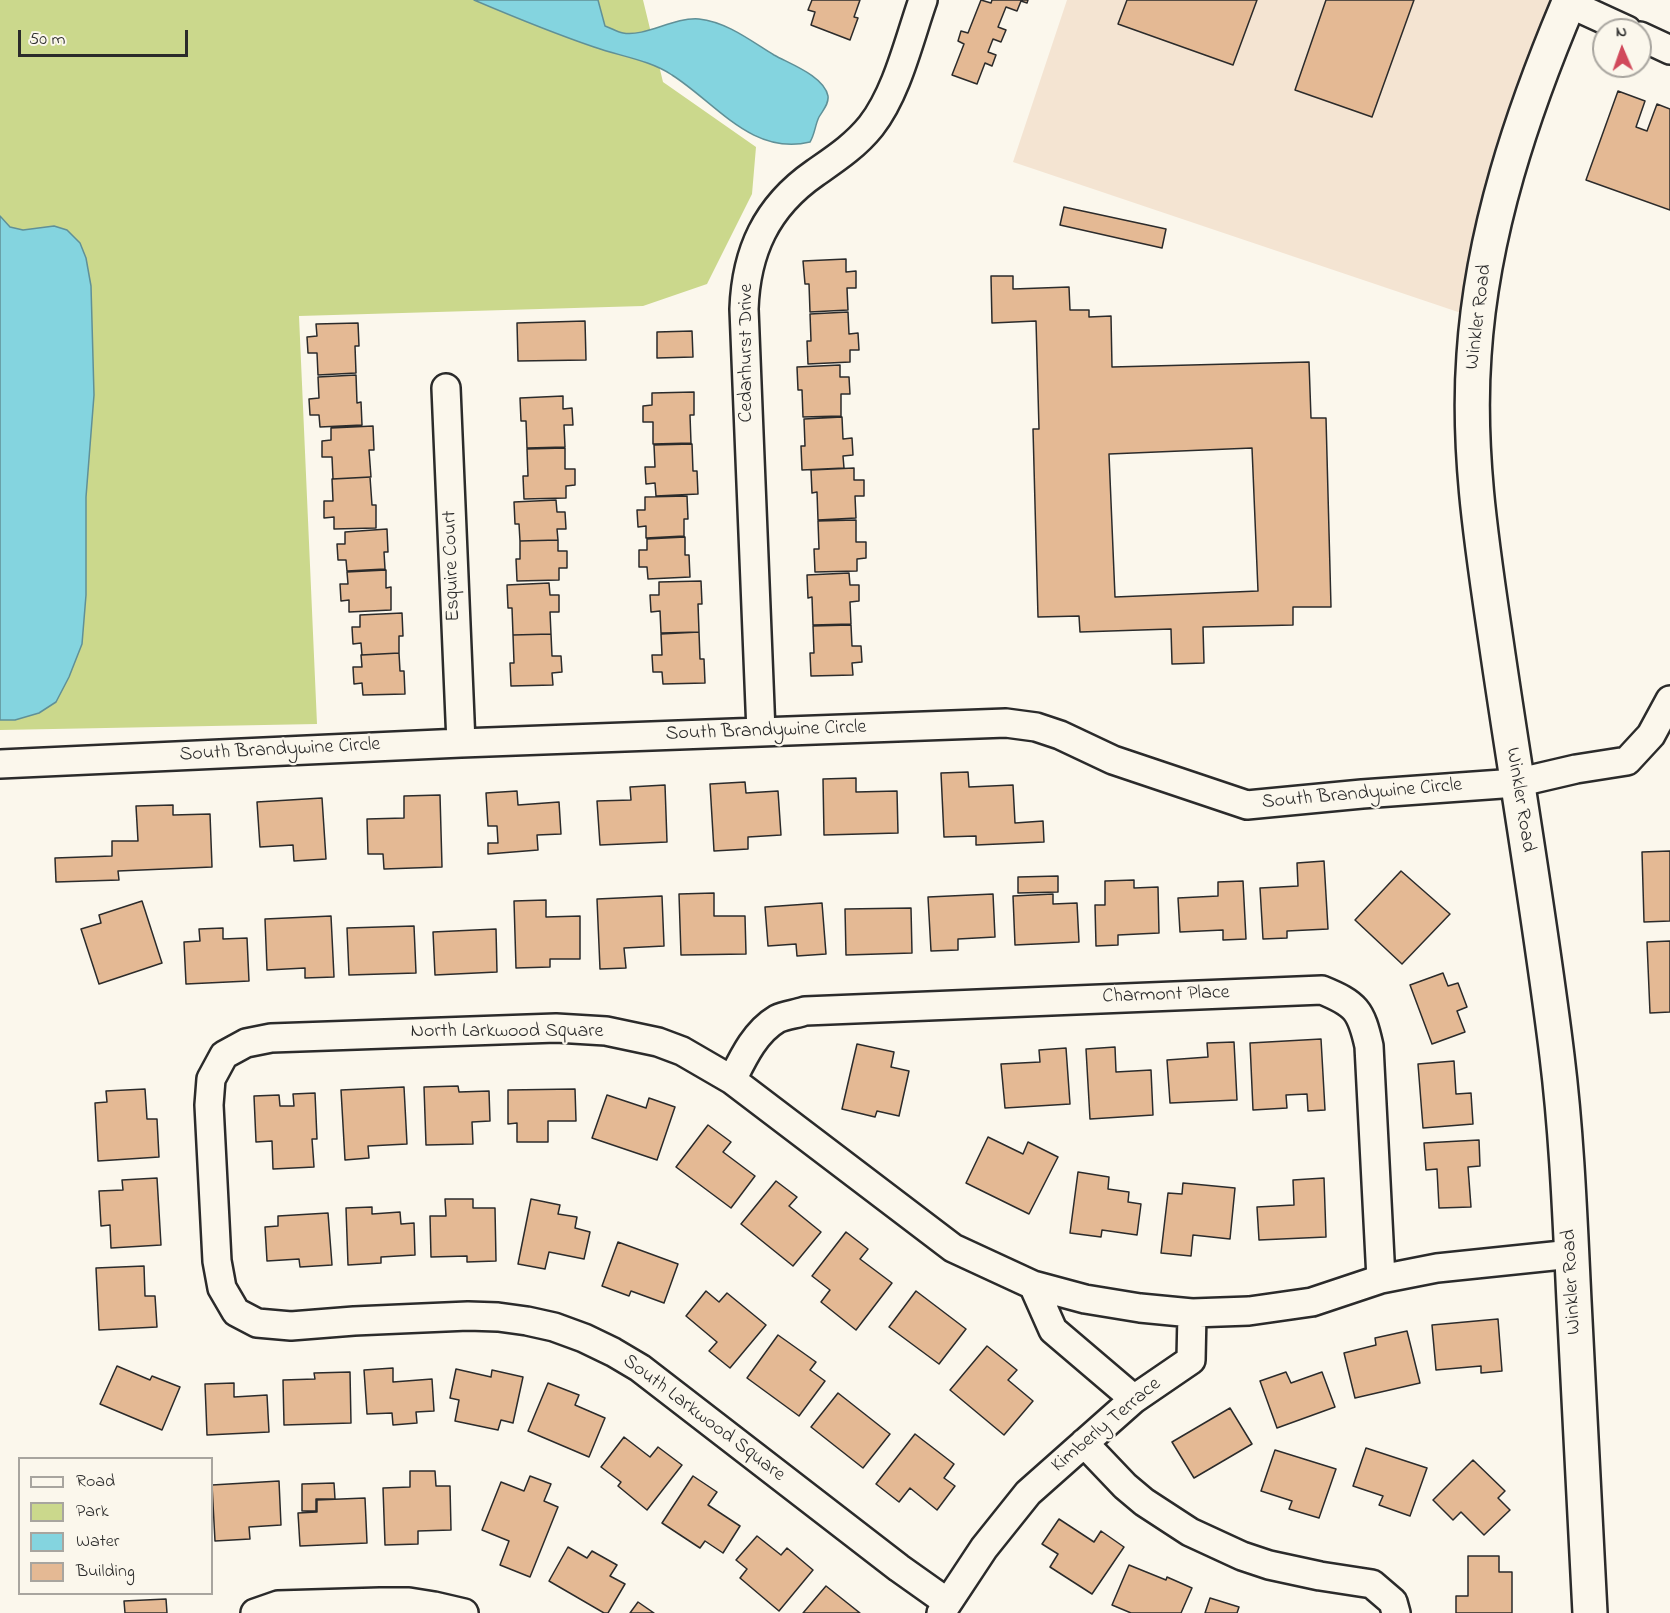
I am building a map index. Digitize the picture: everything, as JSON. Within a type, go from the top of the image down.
[{"type":"street","name":"Cedarhurst Drive","points":[[761,732],[744,309],[745,284],[750,260],[759,237],[775,210],[794,189],[854,145],[871,125],[886,99],[924,0]]},
{"type":"street","points":[[1569,2],[1602,18]]},
{"type":"street","name":"Winkler Road","points":[[1569,2],[1530,100],[1496,212],[1485,270],[1474,353],[1471,413],[1475,499],[1516,783],[1549,989],[1561,1086],[1590,1613]]},
{"type":"street","points":[[1652,42],[1670,50]]},
{"type":"street","name":"Esquire Court","points":[[446,388],[461,743]]},
{"type":"street","name":"South Brandywine Circle","points":[[0,764],[461,743],[1006,723],[1036,727],[1060,735],[1113,760],[1247,805],[1516,783],[1576,769],[1627,761],[1650,735],[1670,700]]},
{"type":"street","name":"Charmont Place","points":[[732,1080],[759,1034],[778,1018],[805,1011],[1322,990],[1347,1000],[1363,1022],[1369,1046],[1381,1279]]},
{"type":"street","name":"North Larkwood Square","points":[[213,1186],[209,1106],[211,1079],[224,1055],[246,1043],[271,1038],[532,1029],[606,1031],[658,1042],[682,1051],[732,1080],[953,1248],[1033,1284],[1085,1299],[1192,1313]]},
{"type":"street","name":"South Larkwood Square","points":[[213,1186],[217,1261],[222,1288],[236,1312],[257,1323],[291,1326],[468,1316],[498,1317],[554,1327],[584,1338],[614,1352],[639,1368],[899,1568],[944,1608]]},
{"type":"street","points":[[1192,1313],[1249,1311],[1312,1302],[1381,1279],[1437,1268],[1572,1254]]},
{"type":"street","points":[[1033,1284],[1053,1330],[1134,1399]]},
{"type":"street","name":"Kimberly Terrace","points":[[944,1608],[984,1548],[1021,1502],[1083,1443],[1134,1399],[1191,1360],[1192,1313]]},
{"type":"street","points":[[1083,1443],[1144,1502],[1190,1532],[1242,1556],[1269,1565],[1372,1584],[1393,1602],[1396,1613]]},
{"type":"street","points":[[255,1613],[278,1605],[380,1602],[434,1606],[464,1613]]},
{"type":"shaded area","points":[[1067,0],[1556,0],[1467,315],[1013,162]]},
{"type":"green space","points":[[0,0],[643,0],[663,82],[756,147],[752,194],[707,284],[643,306],[299,316],[317,724],[0,730]]},
{"type":"water","points":[[474,0],[598,0],[605,26],[623,33],[641,32],[689,19],[709,21],[738,33],[813,77],[825,89],[828,102],[810,142],[789,144],[770,141],[736,124],[688,86],[663,70],[564,36]]},
{"type":"water","points":[[0,216],[10,227],[23,230],[54,226],[67,230],[80,243],[86,258],[91,286],[94,395],[86,497],[86,595],[82,644],[56,702],[39,713],[15,720],[0,720]]},
{"type":"building","points":[[812,0],[860,0],[854,17],[858,18],[850,40],[811,25],[815,12],[808,10]]},
{"type":"building","points":[[981,0],[991,3],[992,0],[1028,0],[1027,3],[1021,1],[1017,11],[1006,7],[998,27],[1006,30],[1001,42],[993,39],[988,52],[996,55],[992,66],[985,63],[977,84],[952,75],[964,44],[958,41],[961,31],[968,33]]},
{"type":"building","points":[[1127,0],[1257,0],[1233,65],[1118,24]]},
{"type":"building","points":[[1326,0],[1414,0],[1372,117],[1295,90]]},
{"type":"building","points":[[1618,91],[1645,101],[1636,127],[1647,131],[1657,104],[1670,109],[1670,210],[1586,180]]},
{"type":"building","points":[[1064,207],[1166,229],[1162,248],[1060,225]]},
{"type":"building","points":[[846,259],[846,272],[856,271],[856,288],[847,288],[848,310],[810,312],[809,284],[805,284],[803,261]]},
{"type":"building","points":[[991,276],[1013,276],[1013,289],[1069,287],[1070,310],[1089,310],[1089,317],[1111,316],[1112,367],[1309,362],[1311,418],[1326,418],[1331,607],[1293,607],[1293,625],[1203,627],[1204,663],[1172,664],[1171,629],[1080,632],[1079,616],[1038,617],[1033,429],[1039,429],[1036,321],[992,323]],"holes":[[[1252,448],[1258,591],[1115,597],[1109,454]]]},
{"type":"building","points":[[848,312],[849,334],[858,333],[859,350],[850,350],[850,362],[808,364],[807,341],[811,341],[810,314]]},
{"type":"building","points":[[585,321],[586,360],[518,361],[517,323]]},
{"type":"building","points":[[358,323],[359,346],[355,346],[356,373],[318,375],[317,353],[308,353],[307,337],[317,336],[316,324]]},
{"type":"building","points":[[692,331],[693,357],[657,358],[657,332]]},
{"type":"building","points":[[840,365],[840,377],[849,377],[850,394],[841,394],[841,416],[803,417],[802,390],[798,390],[797,367]]},
{"type":"building","points":[[356,375],[357,403],[361,402],[362,425],[320,427],[319,415],[310,415],[309,399],[319,398],[318,377]]},
{"type":"building","points":[[694,392],[694,415],[690,415],[691,443],[653,444],[653,422],[643,422],[643,406],[652,405],[652,393]]},
{"type":"building","points":[[563,396],[563,409],[572,408],[573,425],[564,425],[565,447],[527,448],[526,421],[521,421],[520,398]]},
{"type":"building","points":[[842,417],[843,439],[852,438],[853,455],[843,456],[844,468],[802,470],[801,446],[805,446],[804,419]]},
{"type":"building","points":[[373,426],[374,450],[369,450],[371,477],[333,479],[332,457],[322,457],[322,441],[331,440],[331,428]]},
{"type":"building","points":[[692,444],[693,471],[697,471],[698,494],[656,496],[655,483],[646,484],[645,467],[655,467],[654,445]]},
{"type":"building","points":[[565,448],[565,469],[575,469],[575,485],[566,486],[566,498],[524,499],[523,476],[528,476],[527,449]]},
{"type":"building","points":[[854,468],[854,480],[864,480],[864,496],[855,496],[856,518],[818,520],[817,492],[812,493],[811,470]]},
{"type":"building","points":[[370,477],[372,505],[376,505],[376,528],[334,529],[334,517],[324,518],[324,501],[333,501],[332,479]]},
{"type":"building","points":[[687,496],[688,519],[684,519],[684,536],[646,538],[646,526],[638,527],[637,510],[645,510],[645,497]]},
{"type":"building","points":[[556,500],[557,512],[565,512],[566,529],[557,529],[558,540],[520,541],[519,524],[515,524],[514,502]]},
{"type":"building","points":[[856,520],[856,542],[866,542],[866,558],[857,559],[857,571],[815,572],[814,549],[819,549],[818,521]]},
{"type":"building","points":[[387,529],[388,552],[384,552],[385,569],[347,571],[346,560],[338,560],[337,544],[345,544],[345,532]]},
{"type":"building","points":[[685,537],[685,555],[689,555],[690,577],[648,579],[647,567],[639,567],[639,550],[647,550],[647,539]]},
{"type":"building","points":[[558,540],[558,551],[567,551],[567,568],[559,568],[559,580],[517,581],[516,559],[520,559],[520,541]]},
{"type":"building","points":[[386,570],[386,588],[391,587],[391,610],[349,612],[349,600],[341,601],[340,584],[348,584],[347,572]]},
{"type":"building","points":[[849,573],[850,585],[859,585],[859,601],[850,602],[851,624],[813,625],[812,597],[808,598],[807,575]]},
{"type":"building","points":[[701,581],[702,604],[698,604],[699,632],[661,633],[660,611],[651,612],[650,595],[659,595],[659,582]]},
{"type":"building","points":[[549,583],[550,595],[559,595],[559,612],[550,612],[551,634],[513,635],[512,608],[508,608],[507,585]]},
{"type":"building","points":[[402,613],[403,636],[399,636],[399,653],[362,655],[361,643],[353,644],[352,627],[360,627],[360,615]]},
{"type":"building","points":[[851,625],[852,646],[861,646],[862,662],[852,663],[853,675],[811,676],[810,653],[814,653],[813,626]]},
{"type":"building","points":[[699,632],[700,659],[704,659],[705,683],[663,684],[662,672],[653,672],[652,655],[662,655],[661,634]]},
{"type":"building","points":[[551,634],[552,656],[561,656],[562,672],[552,673],[553,685],[511,686],[510,663],[514,663],[513,635]]},
{"type":"building","points":[[399,653],[400,671],[404,671],[405,694],[363,695],[362,683],[354,684],[353,667],[362,667],[361,655]]},
{"type":"building","points":[[968,772],[969,787],[1013,785],[1015,823],[1043,821],[1044,842],[976,845],[976,836],[944,837],[941,773]]},
{"type":"building","points":[[856,778],[856,792],[897,791],[898,833],[824,835],[823,779]]},
{"type":"building","points":[[745,782],[746,793],[778,791],[781,835],[748,837],[748,849],[714,851],[710,784]]},
{"type":"building","points":[[665,785],[667,842],[600,845],[597,801],[631,800],[630,787]]},
{"type":"building","points":[[517,791],[518,805],[559,802],[561,834],[537,835],[538,850],[488,854],[488,843],[498,843],[497,826],[488,826],[486,793]]},
{"type":"building","points":[[440,795],[442,867],[384,869],[383,854],[368,854],[367,819],[404,818],[404,796]]},
{"type":"building","points":[[322,798],[326,859],[294,861],[293,845],[260,847],[257,802]]},
{"type":"building","points":[[173,805],[173,815],[210,814],[212,867],[118,871],[119,880],[56,882],[55,858],[112,856],[112,841],[138,841],[136,806]]},
{"type":"building","points":[[1670,851],[1670,921],[1644,922],[1642,852]]},
{"type":"building","points":[[1324,861],[1328,929],[1287,931],[1287,938],[1263,939],[1260,888],[1298,886],[1297,863]]},
{"type":"building","points":[[1401,871],[1450,914],[1402,964],[1355,920]]},
{"type":"building","points":[[1058,876],[1058,892],[1018,893],[1018,877]]},
{"type":"building","points":[[1134,880],[1134,888],[1158,887],[1159,933],[1118,935],[1118,945],[1096,946],[1095,905],[1105,905],[1105,881]]},
{"type":"building","points":[[1243,881],[1246,939],[1223,940],[1223,930],[1180,932],[1178,898],[1218,896],[1218,882]]},
{"type":"building","points":[[714,893],[714,916],[745,916],[746,954],[681,955],[679,894]]},
{"type":"building","points":[[993,894],[995,937],[958,939],[958,950],[931,951],[928,897]]},
{"type":"building","points":[[1053,894],[1053,904],[1077,903],[1079,942],[1015,945],[1013,896]]},
{"type":"building","points":[[662,896],[664,946],[624,948],[626,968],[600,969],[597,899]]},
{"type":"building","points":[[546,900],[546,917],[580,916],[580,959],[550,959],[550,967],[516,968],[514,901]]},
{"type":"building","points":[[142,901],[162,963],[99,984],[81,929],[101,923],[99,915]]},
{"type":"building","points":[[822,903],[826,954],[797,956],[796,944],[768,946],[765,907]]},
{"type":"building","points":[[911,908],[912,953],[846,955],[845,909]]},
{"type":"building","points":[[331,916],[334,977],[305,978],[305,968],[267,970],[265,919]]},
{"type":"building","points":[[414,926],[416,973],[349,975],[347,928]]},
{"type":"building","points":[[223,928],[223,939],[247,938],[249,981],[186,984],[184,942],[200,941],[199,929]]},
{"type":"building","points":[[496,929],[497,972],[435,975],[433,932]]},
{"type":"building","points":[[1670,941],[1670,1012],[1650,1013],[1647,942]]},
{"type":"building","points":[[1443,973],[1448,986],[1458,983],[1467,1007],[1457,1011],[1465,1032],[1432,1044],[1410,985]]},
{"type":"building","points":[[1321,1039],[1325,1110],[1308,1111],[1307,1094],[1286,1095],[1287,1108],[1253,1110],[1250,1043]]},
{"type":"building","points":[[1234,1042],[1237,1100],[1170,1103],[1167,1060],[1208,1057],[1207,1043]]},
{"type":"building","points":[[857,1044],[894,1052],[891,1067],[909,1071],[899,1116],[877,1111],[875,1117],[842,1109]]},
{"type":"building","points":[[1115,1047],[1116,1072],[1151,1070],[1153,1115],[1090,1119],[1086,1049]]},
{"type":"building","points":[[1066,1048],[1070,1104],[1005,1108],[1001,1064],[1040,1062],[1039,1050]]},
{"type":"building","points":[[1454,1061],[1456,1094],[1471,1093],[1473,1124],[1423,1128],[1418,1064]]},
{"type":"building","points":[[458,1086],[459,1092],[489,1091],[490,1121],[472,1122],[473,1144],[426,1145],[424,1087]]},
{"type":"building","points":[[404,1087],[407,1144],[368,1146],[369,1158],[345,1160],[341,1090]]},
{"type":"building","points":[[145,1089],[147,1119],[157,1119],[159,1157],[98,1161],[95,1103],[107,1102],[106,1091]]},
{"type":"building","points":[[575,1089],[576,1121],[548,1121],[548,1142],[517,1142],[517,1123],[508,1124],[508,1090]]},
{"type":"building","points":[[315,1093],[317,1139],[312,1139],[314,1167],[273,1169],[272,1141],[256,1142],[254,1096],[279,1095],[280,1106],[294,1106],[293,1094]]},
{"type":"building","points":[[607,1095],[646,1108],[649,1098],[675,1107],[657,1160],[592,1138]]},
{"type":"building","points":[[708,1125],[731,1142],[723,1152],[755,1176],[731,1208],[676,1167]]},
{"type":"building","points":[[988,1137],[1023,1154],[1028,1142],[1058,1157],[1029,1214],[966,1183]]},
{"type":"building","points":[[1479,1140],[1480,1166],[1468,1167],[1471,1207],[1439,1208],[1437,1169],[1426,1170],[1424,1143]]},
{"type":"building","points":[[1078,1172],[1109,1177],[1108,1189],[1129,1192],[1128,1202],[1141,1204],[1137,1235],[1102,1230],[1101,1237],[1070,1233]]},
{"type":"building","points":[[157,1178],[161,1245],[111,1248],[110,1225],[101,1226],[99,1191],[123,1190],[122,1180]]},
{"type":"building","points":[[1324,1178],[1326,1237],[1259,1240],[1257,1207],[1294,1205],[1293,1180]]},
{"type":"building","points":[[776,1181],[797,1197],[789,1206],[821,1232],[793,1266],[741,1224]]},
{"type":"building","points":[[1183,1183],[1235,1188],[1230,1239],[1193,1235],[1191,1256],[1161,1253],[1168,1193],[1182,1194]]},
{"type":"building","points":[[445,1199],[473,1199],[473,1208],[495,1208],[496,1261],[467,1262],[467,1256],[431,1257],[430,1216],[446,1216]]},
{"type":"building","points":[[531,1199],[560,1205],[558,1214],[577,1217],[575,1228],[590,1232],[584,1259],[549,1252],[545,1269],[518,1264]]},
{"type":"building","points":[[372,1207],[372,1214],[400,1212],[401,1224],[414,1223],[415,1255],[381,1257],[381,1263],[348,1265],[346,1208]]},
{"type":"building","points":[[328,1213],[332,1265],[300,1267],[299,1259],[267,1261],[265,1227],[278,1226],[278,1216]]},
{"type":"building","points":[[846,1232],[868,1249],[860,1259],[892,1283],[856,1330],[821,1302],[830,1290],[812,1276]]},
{"type":"building","points":[[618,1242],[678,1264],[664,1303],[631,1291],[629,1296],[602,1286]]},
{"type":"building","points":[[144,1266],[145,1296],[155,1296],[157,1327],[99,1330],[96,1268]]},
{"type":"building","points":[[706,1291],[719,1302],[727,1293],[766,1325],[730,1368],[709,1351],[717,1342],[686,1316]]},
{"type":"building","points":[[916,1291],[966,1329],[939,1364],[889,1327]]},
{"type":"building","points":[[1498,1319],[1502,1371],[1481,1373],[1481,1366],[1436,1370],[1432,1325]]},
{"type":"building","points":[[1407,1331],[1420,1383],[1355,1398],[1344,1353],[1376,1345],[1375,1338]]},
{"type":"building","points":[[778,1335],[816,1362],[810,1370],[825,1381],[799,1416],[747,1378]]},
{"type":"building","points":[[987,1346],[1017,1370],[1008,1380],[1033,1401],[1004,1435],[950,1390]]},
{"type":"building","points":[[117,1366],[150,1380],[152,1376],[180,1387],[162,1430],[100,1404]]},
{"type":"building","points":[[393,1368],[393,1382],[432,1379],[434,1411],[416,1412],[417,1423],[393,1425],[392,1413],[367,1414],[364,1370]]},
{"type":"building","points":[[456,1369],[491,1377],[492,1370],[523,1377],[513,1423],[501,1420],[498,1430],[455,1421],[459,1400],[450,1398]]},
{"type":"building","points":[[350,1372],[351,1423],[284,1425],[283,1380],[315,1379],[314,1373]]},
{"type":"building","points":[[1286,1372],[1291,1383],[1322,1372],[1335,1407],[1277,1428],[1260,1381]]},
{"type":"building","points":[[234,1383],[234,1397],[267,1395],[269,1432],[207,1435],[205,1384]]},
{"type":"building","points":[[548,1383],[579,1395],[575,1405],[605,1418],[589,1457],[528,1431]]},
{"type":"building","points":[[838,1393],[890,1434],[863,1468],[811,1427]]},
{"type":"building","points":[[1230,1408],[1252,1444],[1194,1478],[1172,1442]]},
{"type":"building","points":[[915,1434],[954,1464],[944,1478],[955,1486],[937,1510],[910,1488],[899,1502],[876,1484]]},
{"type":"building","points":[[624,1437],[650,1457],[658,1447],[682,1465],[647,1510],[618,1486],[621,1482],[601,1467]]},
{"type":"building","points":[[1366,1448],[1427,1468],[1410,1516],[1379,1505],[1383,1496],[1353,1486]]},
{"type":"building","points":[[1275,1450],[1336,1469],[1319,1518],[1289,1509],[1292,1501],[1261,1491]]},
{"type":"building","points":[[1473,1460],[1505,1491],[1498,1498],[1510,1510],[1484,1535],[1461,1512],[1453,1520],[1433,1500]]},
{"type":"building","points":[[410,1471],[435,1471],[436,1486],[450,1486],[451,1530],[418,1531],[418,1544],[385,1545],[383,1488],[410,1487]]},
{"type":"building","points":[[530,1476],[551,1484],[544,1501],[558,1507],[530,1577],[500,1565],[509,1541],[482,1530],[501,1482],[524,1491]]},
{"type":"building","points":[[693,1476],[717,1492],[708,1505],[740,1526],[723,1553],[705,1541],[700,1548],[662,1523]]},
{"type":"building","points":[[279,1481],[281,1525],[249,1527],[250,1539],[215,1541],[213,1485]]},
{"type":"building","points":[[334,1483],[335,1499],[316,1499],[316,1511],[302,1511],[302,1484]]},
{"type":"building","points":[[365,1498],[367,1543],[300,1546],[298,1513],[317,1512],[317,1500]]},
{"type":"building","points":[[1059,1519],[1094,1542],[1101,1531],[1124,1547],[1092,1594],[1050,1567],[1058,1554],[1042,1544]]},
{"type":"building","points":[[757,1536],[781,1555],[787,1548],[813,1570],[779,1611],[740,1578],[747,1569],[736,1560]]},
{"type":"building","points":[[568,1547],[587,1558],[592,1551],[617,1565],[610,1576],[625,1584],[608,1613],[604,1613],[549,1581]]},
{"type":"building","points":[[1468,1556],[1499,1556],[1499,1572],[1512,1572],[1512,1613],[1456,1613],[1456,1596],[1468,1596]]},
{"type":"building","points":[[1129,1565],[1192,1588],[1181,1613],[1131,1613],[1112,1605]]},
{"type":"building","points":[[826,1586],[860,1613],[803,1613]]},
{"type":"building","points":[[1210,1598],[1239,1607],[1237,1613],[1205,1613]]},
{"type":"building","points":[[166,1599],[167,1613],[125,1613],[124,1601]]},
{"type":"building","points":[[638,1602],[654,1613],[630,1613]]}]
